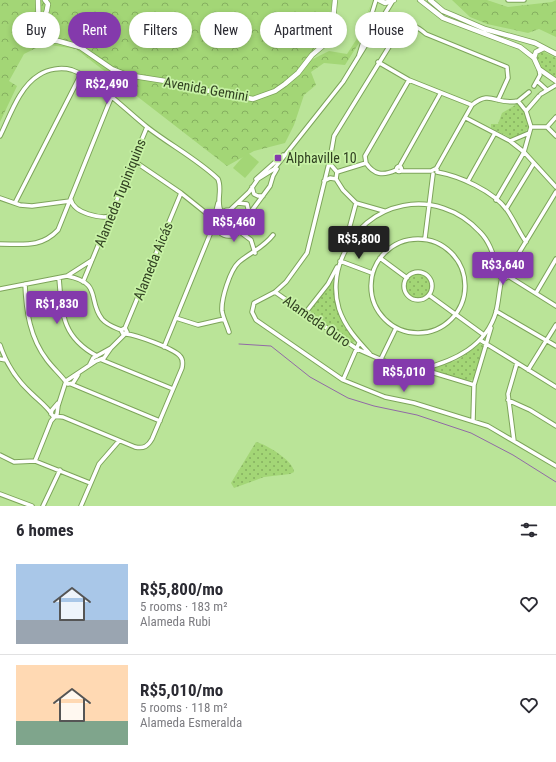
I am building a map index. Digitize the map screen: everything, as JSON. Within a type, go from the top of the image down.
[{"type":"street","name":"Avenida Gemini","points":[[38,0],[38,12]]},
{"type":"street","points":[[45,0],[48,4],[45,12]]},
{"type":"street","name":"Avenida Gemini","points":[[60,42],[80,47],[112,69],[127,76],[178,83],[199,89],[253,99],[275,92],[286,84],[298,73],[312,55],[326,44],[332,30],[335,0]]},
{"type":"street","points":[[357,60],[377,0],[385,4],[393,1]]},
{"type":"street","points":[[420,0],[443,18],[520,47],[534,58],[539,70],[540,75],[534,86]]},
{"type":"street","points":[[430,0],[443,11],[485,29],[535,43],[556,54]]},
{"type":"street","points":[[508,0],[524,0]]},
{"type":"street","points":[[205,213],[220,214],[230,210],[249,192],[262,176],[274,169],[343,82],[393,1]]},
{"type":"street","points":[[498,100],[508,78],[507,67],[426,34],[414,25],[404,26],[400,29],[378,62],[334,136],[330,165],[324,181],[306,253],[294,272],[275,292],[257,301],[252,309],[256,320],[343,380],[385,397],[414,403],[473,420],[488,426],[556,466]]},
{"type":"street","points":[[534,58],[536,52],[544,48]]},
{"type":"street","points":[[378,62],[409,80],[440,94],[472,105]]},
{"type":"street","points":[[0,136],[23,90],[35,78],[46,72],[58,69],[71,70],[81,74],[147,127],[218,179],[221,188],[220,214],[164,347]]},
{"type":"street","points":[[539,70],[556,81]]},
{"type":"street","points":[[14,203],[81,74]]},
{"type":"street","points":[[409,80],[367,152],[366,163],[372,171],[383,175],[399,169],[434,171],[468,181],[496,200],[506,209],[526,242]]},
{"type":"street","points":[[537,81],[547,90]]},
{"type":"street","points":[[526,111],[540,95],[556,85]]},
{"type":"street","points":[[425,238],[434,171],[466,118],[472,105],[480,98],[490,97],[507,103],[518,102],[529,92]]},
{"type":"street","points":[[399,169],[440,94]]},
{"type":"street","points":[[0,244],[30,244],[47,240],[58,230],[111,98]]},
{"type":"street","points":[[496,200],[524,152],[531,127],[526,111],[518,102]]},
{"type":"street","points":[[547,127],[556,117]]},
{"type":"street","points":[[466,118],[495,133],[524,152],[556,187]]},
{"type":"street","name":"Alameda Tupiniquins","points":[[84,282],[147,127]]},
{"type":"street","points":[[531,127],[547,127],[556,136]]},
{"type":"street","points":[[468,181],[495,133]]},
{"type":"street","points":[[510,142],[529,133]]},
{"type":"street","points":[[134,161],[181,193],[216,223],[220,232],[229,236],[239,231],[249,214],[272,184],[275,171],[290,150]]},
{"type":"street","points":[[249,192],[257,177],[290,150]]},
{"type":"street","points":[[337,172],[366,163]]},
{"type":"street","points":[[506,209],[534,163]]},
{"type":"street","points":[[330,165],[337,172]]},
{"type":"street","points":[[337,172],[336,178],[343,190],[356,203],[384,211]]},
{"type":"street","points":[[326,174],[330,178]]},
{"type":"street","points":[[262,176],[270,178],[272,184]]},
{"type":"street","points":[[324,181],[330,178],[336,178]]},
{"type":"street","points":[[252,187],[254,194],[263,196]]},
{"type":"street","points":[[508,275],[511,266],[556,192]]},
{"type":"street","name":"Alameda Aicás","points":[[102,360],[104,355],[118,342],[124,331],[181,193]]},
{"type":"street","points":[[0,198],[14,203],[32,206],[71,200]]},
{"type":"street","points":[[71,200],[78,208],[95,217],[111,216]]},
{"type":"street","points":[[59,202],[68,207]]},
{"type":"street","points":[[237,203],[247,204],[249,214]]},
{"type":"street","points":[[356,203],[340,261],[336,283],[339,308],[348,327],[359,343],[370,354]]},
{"type":"street","points":[[306,312],[328,284],[348,243],[370,219],[384,211],[396,207],[429,204],[452,211],[473,225],[487,241],[502,273],[496,311],[474,385],[473,420]]},
{"type":"street","points":[[230,210],[237,213],[242,224]]},
{"type":"street","points":[[239,231],[251,240],[255,253]]},
{"type":"street","points":[[211,235],[220,232]]},
{"type":"street","points":[[521,233],[530,234]]},
{"type":"street","points":[[229,332],[224,319],[223,297],[232,272],[240,261],[255,253],[267,244],[273,235]]},
{"type":"street","points":[[347,235],[353,238]]},
{"type":"street","points":[[425,238],[445,247],[461,265],[465,282],[465,293],[457,315],[441,327],[424,332],[414,333],[396,328],[382,317],[373,302],[370,283],[372,273],[380,258],[396,243],[410,239],[425,238]]},
{"type":"street","points":[[380,258],[407,278]]},
{"type":"street","points":[[536,293],[556,259]]},
{"type":"street","name":"Alameda Tupiniquins","points":[[0,289],[67,276],[93,260]]},
{"type":"street","points":[[340,261],[372,273]]},
{"type":"street","points":[[502,273],[511,266]]},
{"type":"street","points":[[414,273],[425,274],[432,284],[429,295],[418,300],[410,297],[405,290],[407,278],[414,273]]},
{"type":"street","points":[[502,273],[508,275],[556,306]]},
{"type":"street","points":[[502,273],[508,275]]},
{"type":"street","points":[[0,345],[6,360],[25,388],[47,407],[53,416],[63,417],[119,441],[141,448],[149,444],[182,368],[182,358],[177,353],[124,331],[103,320],[97,311],[93,293],[84,282],[77,278],[67,276]]},
{"type":"street","points":[[59,278],[65,322],[68,331],[78,345],[95,358],[116,365],[173,389]]},
{"type":"street","points":[[25,284],[29,320],[35,340],[48,361],[68,383],[79,386],[160,420]]},
{"type":"street","name":"Alameda Ouro","points":[[275,292],[306,312],[357,349],[397,365],[421,369],[474,385]]},
{"type":"street","points":[[429,295],[484,335]]},
{"type":"street","points":[[496,311],[556,346]]},
{"type":"street","points":[[176,318],[198,325],[224,319]]},
{"type":"street","points":[[421,369],[458,358],[480,340],[492,325]]},
{"type":"street","points":[[528,370],[556,325]]},
{"type":"street","points":[[381,359],[396,328]]},
{"type":"street","points":[[480,340],[556,387]]},
{"type":"street","points":[[343,380],[359,343]]},
{"type":"street","points":[[51,421],[56,416],[63,390],[71,379],[89,366],[95,358],[104,355],[116,365]]},
{"type":"street","points":[[0,359],[6,360]]},
{"type":"street","points":[[514,441],[508,400],[509,387],[517,363]]},
{"type":"street","points":[[68,383],[75,381],[79,374]]},
{"type":"street","points":[[61,375],[75,381],[79,386]]},
{"type":"street","points":[[508,400],[530,410],[556,426]]},
{"type":"street","points":[[35,461],[51,421],[53,408],[59,402]]},
{"type":"street","points":[[47,407],[53,408],[63,417]]},
{"type":"street","points":[[81,506],[90,483],[103,458],[119,441]]},
{"type":"street","points":[[0,456],[14,462],[35,461],[90,483]]},
{"type":"street","points":[[43,506],[60,470]]},
{"type":"street","points":[[0,494],[32,506]]},
{"type":"green space","points":[[0,0],[333,0],[331,12],[260,12],[260,48],[314,48],[313,59],[329,51],[347,54],[355,42],[356,48],[345,65],[324,63],[311,72],[316,85],[304,95],[294,125],[285,143],[254,151],[227,166],[76,49],[70,48],[121,48],[121,12],[68,12],[68,48],[60,46],[60,12],[12,12],[12,48],[36,48],[24,54],[9,81],[17,86],[0,122]]},
{"type":"green space","points":[[452,0],[487,0],[508,7],[552,2],[556,0],[556,37],[539,29],[528,33],[487,24],[470,17]]},
{"type":"green space","points":[[542,51],[556,58],[556,78],[541,68],[536,56]]},
{"type":"green space","points":[[517,104],[523,106],[529,127],[524,134],[513,139],[491,128],[491,124],[498,124],[502,113]]},
{"type":"green space","points":[[247,152],[259,162],[245,178],[233,168]]},
{"type":"green space","points":[[229,214],[236,217],[239,224],[236,231],[229,234],[222,231],[219,224],[222,217]]},
{"type":"green space","points":[[418,273],[427,277],[431,286],[427,295],[418,299],[409,295],[405,286],[409,277]]},
{"type":"green space","points":[[333,281],[343,320],[355,341],[352,343],[311,313],[311,308]]},
{"type":"green space","points":[[480,344],[484,346],[474,379],[469,381],[426,369],[458,360]]},
{"type":"green space","points":[[256,442],[272,449],[285,458],[293,468],[294,472],[290,474],[264,477],[234,488],[231,483]]},
{"type":"waterway","points":[[239,344],[271,346],[310,377],[348,398],[374,406],[417,415],[471,433],[513,455],[556,482]]},
{"type":"place","name":"Alphaville 10","points":[[278,158]]}]
